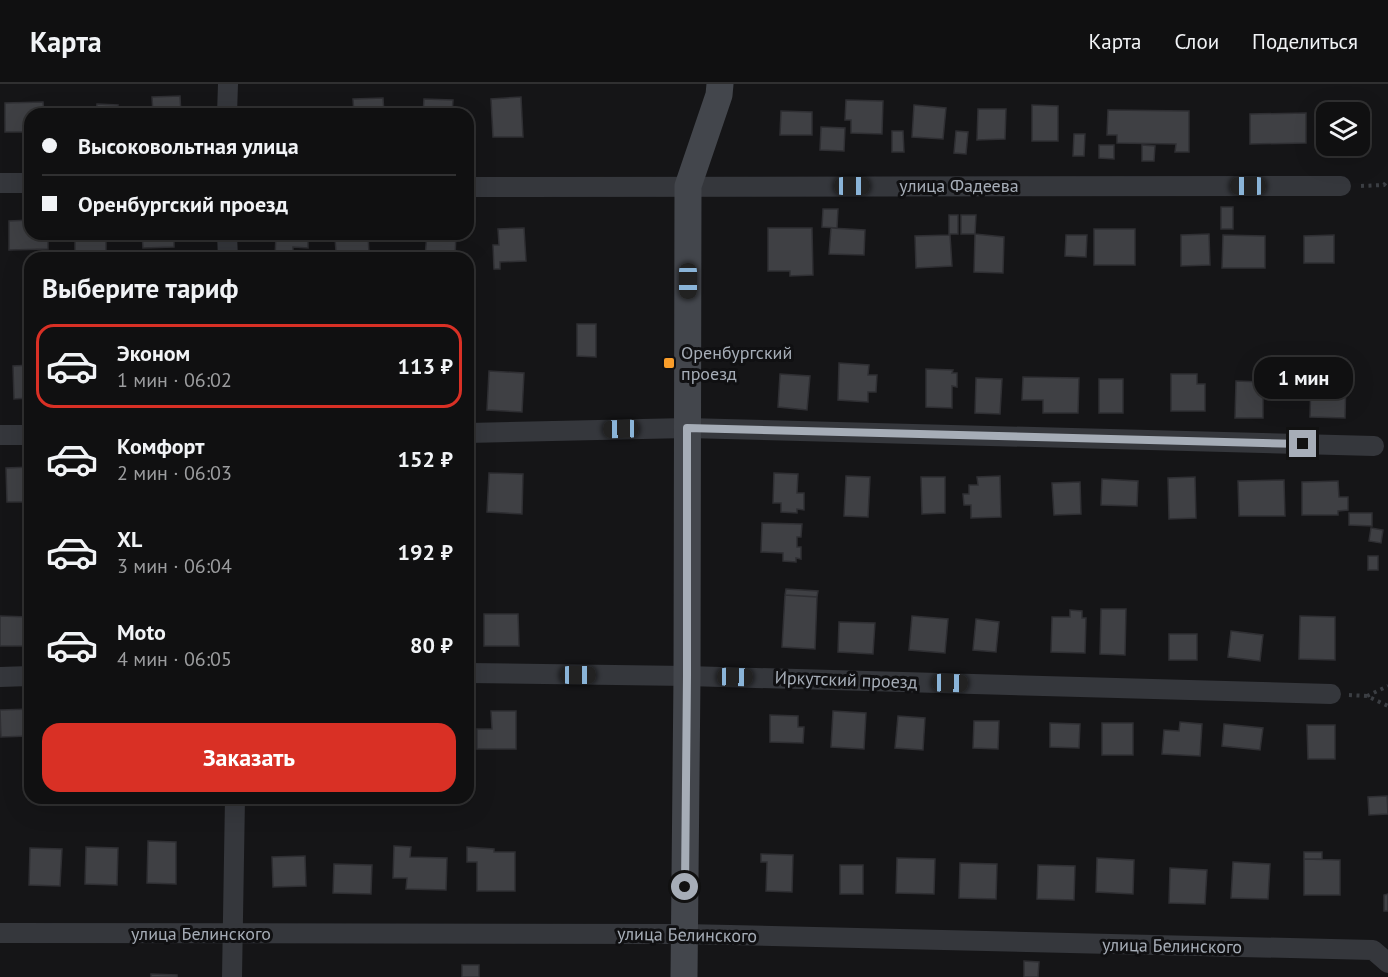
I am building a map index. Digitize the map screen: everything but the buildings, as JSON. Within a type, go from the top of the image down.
[{"type":"street","points":[[227,108],[228,84]]},
{"type":"street","points":[[684,977],[688,186],[719,95],[720,84]]},
{"type":"street","points":[[0,183],[24,183]]},
{"type":"street","name":"улица Фадеева","points":[[474,187],[1341,186]]},
{"type":"street","points":[[474,433],[687,428],[1374,446]]},
{"type":"street","points":[[0,435],[24,435]]},
{"type":"street","name":"Иркутский проезд","points":[[474,673],[687,676],[1331,694]]},
{"type":"street","points":[[0,676],[24,676]]},
{"type":"street","points":[[232,977],[235,804]]},
{"type":"street","name":"улица Белинского","points":[[0,933],[685,934],[1373,950],[1388,963]]},
{"type":"path","points":[[1341,186],[1386,186],[1388,180]]},
{"type":"path","points":[[1367,696],[1388,686]]},
{"type":"path","points":[[1331,694],[1367,696],[1388,706]]},
{"type":"place","name":"Оренбургский проезд","points":[[669,363]]},
{"type":"route","points":[[685,887],[687,428],[1303,444]]}]
